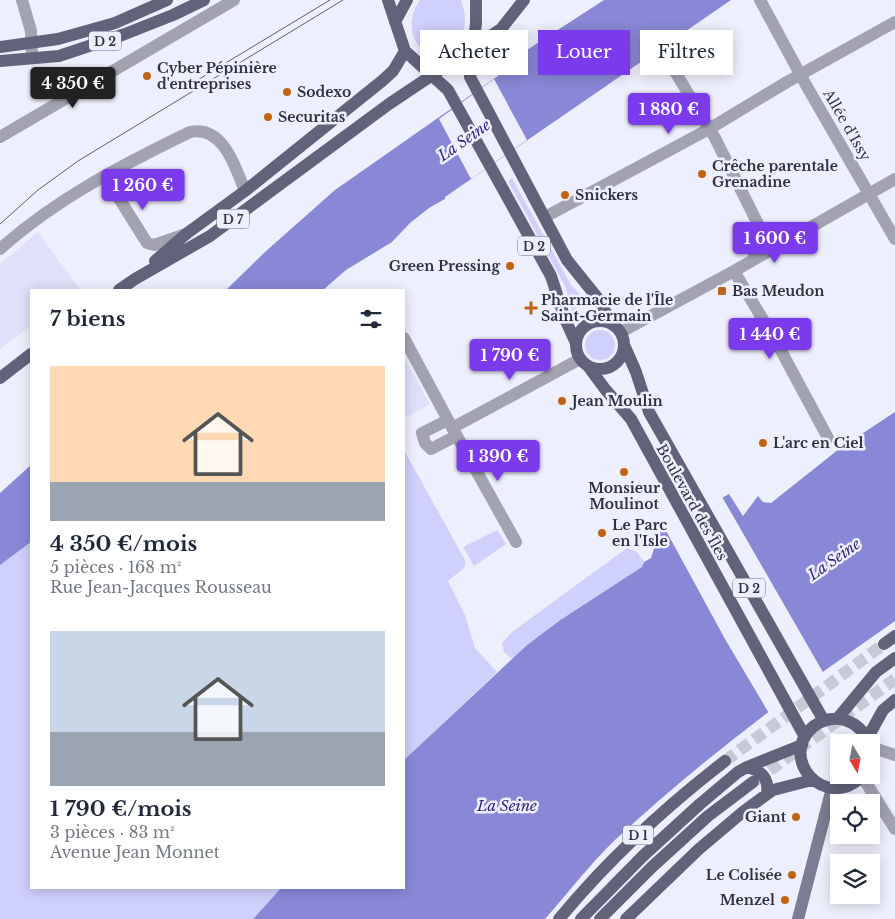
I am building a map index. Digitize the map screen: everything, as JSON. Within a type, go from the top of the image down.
[{"type":"main road","name":"D 2","points":[[0,47],[58,40],[114,23],[167,0]]},
{"type":"main road","name":"D 2","points":[[0,61],[67,54],[157,21],[204,0]]},
{"type":"main road","points":[[388,0],[404,51],[431,76]]},
{"type":"main road","points":[[395,22],[407,0]]},
{"type":"main road","points":[[475,30],[476,0]]},
{"type":"main road","points":[[500,30],[524,0]]},
{"type":"main road","name":"D 7","points":[[121,289],[186,234],[244,191],[382,81],[393,70],[404,51]]},
{"type":"main road","name":"D 2","points":[[470,75],[567,260],[600,302],[611,323]]},
{"type":"main road","name":"D 2","points":[[431,76],[448,90],[550,276],[565,319],[576,342]]},
{"type":"main road","name":"D 7","points":[[135,279],[210,236],[333,144],[431,76]]},
{"type":"main road","points":[[593,322],[611,323],[621,332],[625,347],[623,355],[612,367],[596,369],[584,362],[577,351],[576,342],[585,326],[593,322]]},
{"type":"main road","name":"Boulevard des Îles","points":[[625,347],[636,372],[649,412],[807,691],[830,720]]},
{"type":"main road","points":[[0,378],[30,355]]},
{"type":"main road","name":"Boulevard des Îles","points":[[584,362],[631,419],[671,495],[788,705],[803,741]]},
{"type":"main road","points":[[884,644],[895,636]]},
{"type":"main road","points":[[830,720],[876,672],[895,658]]},
{"type":"main road","points":[[895,663],[895,670]]},
{"type":"main road","points":[[873,734],[883,710],[895,700]]},
{"type":"main road","points":[[852,784],[843,788],[832,788],[822,786],[812,780],[802,764],[803,741],[816,725],[830,720],[846,720],[855,724],[864,734]]},
{"type":"main road","name":"D 1","points":[[581,919],[643,856],[738,772],[747,766],[803,741]]},
{"type":"main road","name":"D 1","points":[[560,919],[629,843],[688,789],[725,761]]},
{"type":"main road","points":[[747,766],[756,769],[765,776],[768,786],[767,794]]},
{"type":"main road","points":[[626,919],[699,849],[744,811],[767,794],[784,786],[812,780]]},
{"type":"main road","name":"D 1","points":[[600,919],[652,867],[708,816],[753,782]]},
{"type":"main road","points":[[798,919],[832,788]]},
{"type":"street","points":[[22,0],[31,32],[32,58]]},
{"type":"street","points":[[0,137],[234,0]]},
{"type":"street","name":"Allée d'Issy","points":[[760,0],[800,74],[895,239]]},
{"type":"street","points":[[545,217],[709,129],[800,74],[895,22]]},
{"type":"street","points":[[677,75],[709,129],[759,226],[769,236],[783,244]]},
{"type":"street","points":[[0,249],[65,198],[156,148],[198,130],[210,133],[220,141],[233,162],[244,191]]},
{"type":"street","points":[[105,176],[147,244],[154,245],[186,234]]},
{"type":"street","points":[[621,332],[783,244],[895,179]]},
{"type":"street","points":[[753,260],[760,239],[759,226]]},
{"type":"street","points":[[734,271],[778,345],[828,438]]},
{"type":"street","points":[[405,340],[516,542]]},
{"type":"street","points":[[452,428],[584,362]]},
{"type":"street","points":[[880,748],[895,756]]},
{"type":"street","points":[[868,784],[895,829]]},
{"type":"shaded area","points":[[420,0],[461,0],[465,17],[463,30],[420,30],[420,47],[415,41],[412,29],[412,17]]},
{"type":"shaded area","points":[[512,178],[571,285],[587,302],[572,311],[565,286],[508,181]]},
{"type":"shaded area","points":[[38,232],[80,289],[30,289],[30,326],[0,349],[0,264]]},
{"type":"shaded area","points":[[600,330],[611,334],[615,345],[611,356],[600,360],[589,356],[585,345],[589,334]]},
{"type":"shaded area","points":[[405,359],[430,404],[405,417]]},
{"type":"shaded area","points":[[405,452],[466,562],[464,568],[448,581],[465,615],[475,648],[497,672],[405,759]]},
{"type":"shaded area","points":[[497,530],[506,544],[474,566],[463,547]]},
{"type":"shaded area","points":[[30,543],[30,889],[280,889],[253,919],[0,919],[0,565]]},
{"type":"shaded area","points":[[627,548],[637,552],[644,562],[642,567],[526,646],[512,659],[504,652],[502,643],[512,632]]},
{"type":"water","name":"La Seine","points":[[604,0],[731,0],[687,30],[640,30],[640,63],[630,70],[630,30],[558,30]]},
{"type":"water","name":"La Seine","points":[[538,43],[538,75],[622,75],[445,197],[445,199],[429,208],[410,223],[392,242],[346,270],[324,289],[227,289],[265,252],[335,190],[499,75],[528,75],[528,49]]},
{"type":"water","name":"La Seine","points":[[895,412],[895,621],[751,725],[682,781],[606,849],[545,919],[253,919],[280,889],[405,889],[405,759],[526,646],[559,621],[642,567],[644,562],[651,558],[659,533],[729,494],[743,516],[758,496],[763,502],[771,503],[839,449]]},
{"type":"water","points":[[30,466],[30,543],[0,565],[0,493]]},
{"type":"pier","points":[[494,79],[527,140],[471,179],[439,119]]},
{"type":"pier","points":[[721,495],[824,674],[770,715],[725,639],[664,527]]},
{"type":"tunnel","points":[[725,761],[884,644]]},
{"type":"tunnel","points":[[755,781],[895,679]]},
{"type":"tram line","points":[[186,87],[330,0]]},
{"type":"tram line","points":[[0,224],[38,190],[78,161],[343,0]]},
{"type":"place","name":"Cyber Pépinière d'entreprises","points":[[147,76]]},
{"type":"place","name":"Sodexo","points":[[287,92]]},
{"type":"place","name":"Securitas","points":[[268,117]]},
{"type":"place","name":"Crêche parentale Grenadine","points":[[702,174]]},
{"type":"place","name":"Snickers","points":[[565,195]]},
{"type":"place","name":"Green Pressing","points":[[510,266]]},
{"type":"place","name":"Bas Meudon","points":[[722,291]]},
{"type":"place","name":"Pharmacie de l'Île Saint-Germain","points":[[531,308]]},
{"type":"place","name":"Jean Moulin","points":[[562,401]]},
{"type":"place","name":"L'arc en Ciel","points":[[763,443]]},
{"type":"place","name":"Monsieur Moulinot","points":[[624,472]]},
{"type":"place","name":"Le Parc en l'Isle","points":[[602,533]]},
{"type":"place","name":"Giant","points":[[796,817]]},
{"type":"place","name":"Le Colisée","points":[[792,875]]},
{"type":"place","name":"Menzel","points":[[785,900]]}]
